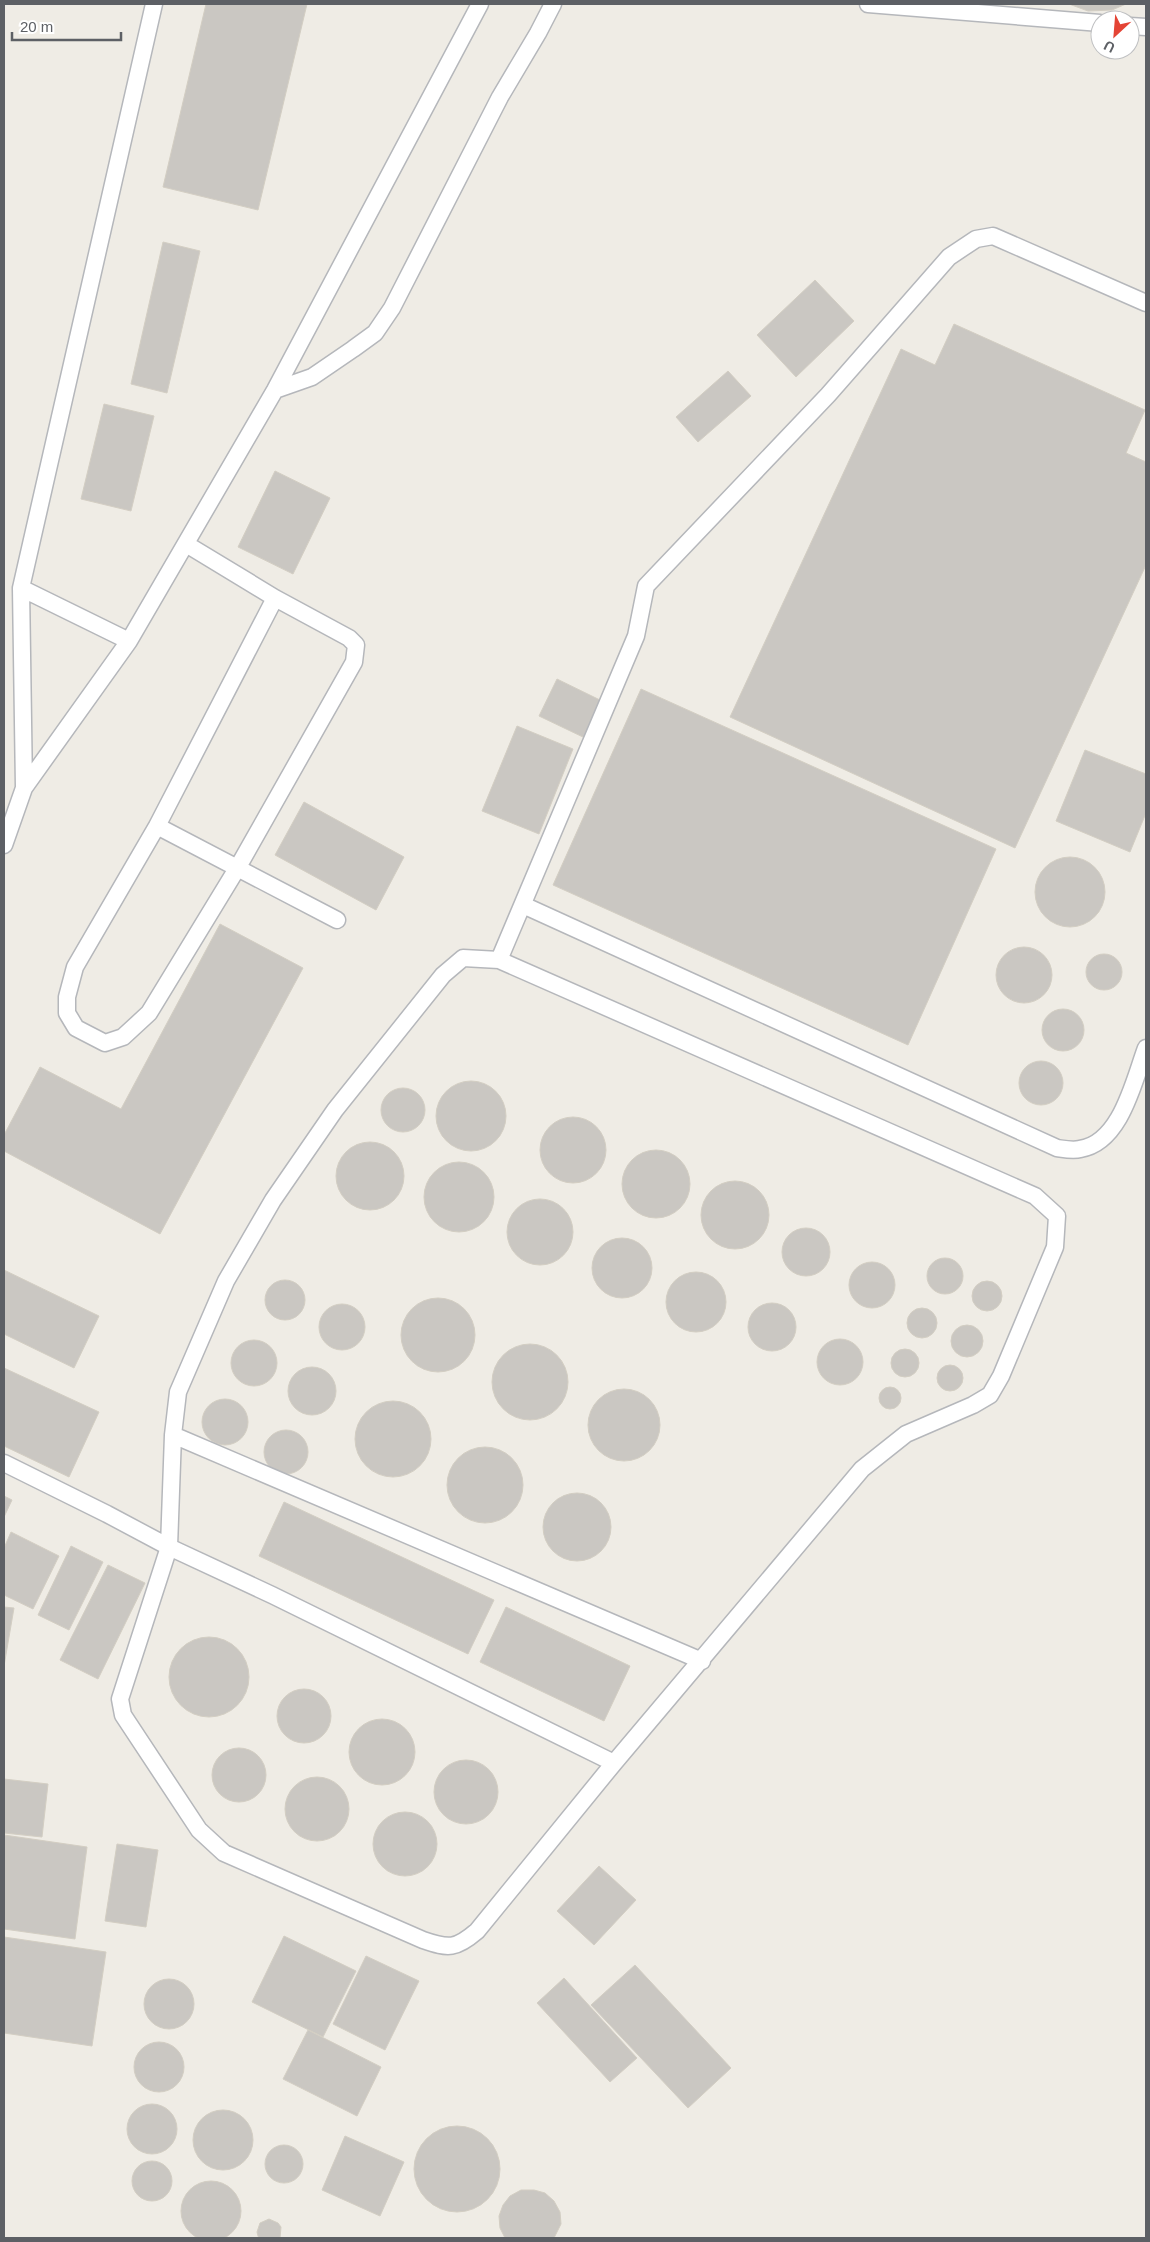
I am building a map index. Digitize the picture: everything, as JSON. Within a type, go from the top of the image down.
[{"type":"lane","points":[[24,788],[21,588],[154,4]]},
{"type":"lane","points":[[4,845],[24,788],[129,641],[275,390],[480,4]]},
{"type":"lane","points":[[275,390],[312,377],[375,333],[392,308],[500,97],[538,34],[553,4]]},
{"type":"lane","points":[[868,4],[1090,22]]},
{"type":"lane","points":[[499,960],[636,636],[646,586],[828,395],[949,257],[976,239],[993,236],[1146,303]]},
{"type":"lane","points":[[186,544],[275,598],[348,638],[356,645],[354,662],[238,867],[149,1013],[124,1038],[105,1043],[76,1028],[67,1013],[67,997],[75,968],[157,826],[275,598]]},
{"type":"lane","points":[[21,588],[129,641]]},
{"type":"lane","points":[[157,826],[337,920]]},
{"type":"lane","points":[[523,905],[1057,1148],[1081,1150],[1099,1141],[1119,1121],[1146,1048]]},
{"type":"lane","points":[[463,958],[499,960],[1035,1196],[1057,1216],[1055,1247],[1001,1376],[990,1395],[973,1405],[906,1434],[862,1469],[614,1763],[477,1931],[464,1942],[454,1946],[444,1947],[423,1940],[224,1853],[199,1830],[124,1716],[120,1699],[169,1547],[173,1435],[178,1392],[226,1281],[273,1200],[335,1110],[443,975],[463,958]]},
{"type":"lane","points":[[173,1435],[702,1661]]},
{"type":"lane","points":[[4,1463],[169,1547],[272,1595],[614,1763]]},
{"type":"building","points":[[206,4],[307,4],[258,210],[163,187]]},
{"type":"building","points":[[1069,4],[1126,4],[1112,10],[1088,11]]},
{"type":"building","points":[[163,242],[200,251],[167,393],[131,384]]},
{"type":"building","points":[[815,280],[854,321],[796,377],[757,335]]},
{"type":"building","points":[[954,324],[1145,410],[1126,453],[1146,462],[1146,565],[1015,848],[730,717],[901,349],[935,365]]},
{"type":"building","points":[[728,371],[751,396],[698,442],[676,417]]},
{"type":"building","points":[[104,404],[154,416],[131,511],[81,499]]},
{"type":"building","points":[[275,471],[330,498],[293,574],[238,547]]},
{"type":"building","points":[[557,679],[602,701],[585,738],[539,716]]},
{"type":"building","points":[[641,689],[996,849],[908,1045],[553,885]]},
{"type":"building","points":[[517,726],[573,749],[539,834],[482,811]]},
{"type":"building","points":[[1085,750],[1146,774],[1146,813],[1130,852],[1056,821]]},
{"type":"building","points":[[304,802],[404,857],[376,910],[275,855]]},
{"type":"building","points":[[1077,857],[1090,863],[1099,872],[1103,878],[1105,892],[1103,906],[1095,917],[1084,925],[1063,927],[1056,925],[1045,917],[1037,906],[1035,885],[1037,878],[1045,867],[1056,859]]},
{"type":"building","points":[[220,924],[303,968],[160,1234],[4,1151],[4,1135],[40,1067],[121,1109]]},
{"type":"building","points":[[1024,947],[1035,949],[1044,955],[1050,964],[1052,975],[1050,986],[1044,995],[1035,1001],[1024,1003],[1013,1001],[1004,995],[998,986],[996,975],[998,964],[1004,955],[1013,949]]},
{"type":"building","points":[[1104,954],[1111,955],[1117,959],[1121,965],[1121,979],[1117,985],[1111,989],[1104,990],[1097,989],[1091,985],[1087,979],[1086,972],[1087,965],[1091,959],[1097,955]]},
{"type":"building","points":[[1067,1009],[1075,1012],[1081,1018],[1084,1030],[1081,1042],[1075,1048],[1059,1051],[1051,1048],[1045,1042],[1042,1026],[1045,1018],[1051,1012]]},
{"type":"building","points":[[1037,1061],[1045,1061],[1057,1067],[1063,1083],[1057,1099],[1045,1105],[1037,1105],[1025,1099],[1019,1087],[1019,1079],[1025,1067]]},
{"type":"building","points":[[478,1081],[491,1087],[500,1096],[504,1102],[506,1116],[504,1130],[496,1141],[485,1149],[464,1151],[457,1149],[446,1141],[438,1130],[436,1109],[438,1102],[446,1091],[457,1083]]},
{"type":"building","points":[[399,1088],[407,1088],[419,1094],[425,1110],[419,1126],[407,1132],[399,1132],[387,1126],[381,1114],[381,1106],[387,1094]]},
{"type":"building","points":[[573,1117],[586,1120],[596,1127],[603,1137],[606,1150],[603,1163],[596,1173],[586,1180],[573,1183],[560,1180],[550,1173],[543,1163],[540,1150],[543,1137],[550,1127],[560,1120]]},
{"type":"building","points":[[363,1142],[377,1142],[389,1147],[399,1157],[404,1169],[404,1183],[399,1195],[389,1205],[377,1210],[363,1210],[351,1205],[341,1195],[336,1183],[336,1169],[341,1157],[351,1147]]},
{"type":"building","points":[[656,1150],[669,1153],[680,1160],[687,1171],[690,1184],[687,1197],[680,1208],[669,1215],[656,1218],[643,1215],[632,1208],[625,1197],[622,1184],[625,1171],[632,1160],[643,1153]]},
{"type":"building","points":[[459,1162],[472,1165],[484,1172],[491,1184],[494,1197],[491,1210],[484,1222],[472,1229],[459,1232],[446,1229],[434,1222],[427,1210],[424,1197],[427,1184],[434,1172],[446,1165]]},
{"type":"building","points":[[735,1181],[748,1184],[759,1191],[766,1202],[769,1215],[766,1228],[759,1239],[748,1246],[735,1249],[722,1246],[711,1239],[704,1228],[701,1215],[704,1202],[711,1191],[722,1184]]},
{"type":"building","points":[[540,1199],[552,1202],[563,1209],[570,1220],[573,1232],[570,1244],[563,1255],[552,1262],[540,1265],[528,1262],[517,1255],[510,1244],[507,1232],[510,1220],[517,1209],[528,1202]]},
{"type":"building","points":[[801,1228],[811,1228],[823,1235],[830,1247],[830,1257],[823,1269],[811,1276],[801,1276],[793,1272],[786,1265],[782,1257],[782,1247],[786,1239],[793,1232]]},
{"type":"building","points":[[616,1238],[628,1238],[639,1243],[647,1251],[652,1262],[650,1280],[639,1293],[628,1298],[616,1298],[605,1293],[597,1285],[592,1274],[592,1262],[597,1251],[605,1243]]},
{"type":"building","points":[[945,1258],[957,1264],[963,1276],[957,1288],[945,1294],[933,1288],[927,1276],[933,1264]]},
{"type":"building","points":[[867,1262],[877,1262],[891,1272],[895,1285],[891,1298],[885,1304],[877,1308],[867,1308],[853,1298],[849,1290],[849,1280],[859,1266]]},
{"type":"building","points":[[4,1270],[99,1316],[74,1368],[4,1334]]},
{"type":"building","points":[[696,1272],[713,1277],[721,1285],[726,1302],[721,1319],[713,1327],[696,1332],[679,1327],[671,1319],[666,1302],[671,1285],[679,1277]]},
{"type":"building","points":[[285,1280],[299,1286],[305,1300],[299,1314],[285,1320],[271,1314],[265,1300],[271,1286]]},
{"type":"building","points":[[987,1281],[998,1285],[1002,1296],[998,1307],[987,1311],[976,1307],[972,1296],[976,1285]]},
{"type":"building","points":[[438,1298],[452,1301],[464,1309],[472,1321],[475,1335],[472,1349],[464,1361],[452,1369],[438,1372],[424,1369],[412,1361],[404,1349],[401,1335],[404,1321],[412,1309],[424,1301]]},
{"type":"building","points":[[772,1303],[781,1305],[789,1310],[794,1318],[796,1327],[794,1336],[789,1344],[781,1349],[772,1351],[763,1349],[755,1344],[750,1336],[748,1327],[750,1318],[755,1310],[763,1305]]},
{"type":"building","points":[[337,1304],[347,1304],[361,1314],[365,1327],[361,1340],[355,1346],[347,1350],[337,1350],[323,1340],[319,1332],[319,1322],[329,1308]]},
{"type":"building","points":[[922,1308],[933,1312],[937,1323],[933,1334],[922,1338],[911,1334],[907,1323],[911,1312]]},
{"type":"building","points":[[967,1325],[973,1326],[978,1330],[982,1335],[982,1347],[978,1352],[973,1356],[967,1357],[961,1356],[956,1352],[952,1347],[951,1341],[952,1335],[956,1330],[961,1326]]},
{"type":"building","points":[[840,1339],[853,1343],[859,1349],[863,1362],[859,1375],[853,1381],[840,1385],[827,1381],[821,1375],[817,1362],[821,1349],[827,1343]]},
{"type":"building","points":[[254,1340],[267,1344],[273,1350],[277,1363],[273,1376],[267,1382],[254,1386],[241,1382],[235,1376],[231,1363],[235,1350],[241,1344]]},
{"type":"building","points":[[530,1344],[545,1347],[557,1355],[565,1367],[568,1382],[565,1397],[557,1409],[545,1417],[530,1420],[515,1417],[503,1409],[495,1397],[492,1382],[495,1367],[503,1355],[515,1347]]},
{"type":"building","points":[[905,1349],[915,1353],[919,1363],[915,1373],[905,1377],[895,1373],[891,1363],[895,1353]]},
{"type":"building","points":[[950,1365],[959,1369],[963,1378],[959,1387],[950,1391],[941,1387],[937,1378],[941,1369]]},
{"type":"building","points":[[307,1367],[317,1367],[329,1374],[336,1386],[336,1396],[329,1408],[317,1415],[307,1415],[299,1411],[292,1404],[288,1396],[288,1386],[292,1378],[299,1371]]},
{"type":"building","points":[[4,1368],[99,1412],[69,1477],[4,1446]]},
{"type":"building","points":[[886,1387],[894,1387],[901,1394],[901,1402],[894,1409],[886,1409],[879,1402],[879,1394]]},
{"type":"building","points":[[624,1389],[644,1395],[654,1405],[660,1425],[654,1445],[644,1455],[624,1461],[604,1455],[594,1445],[588,1425],[594,1405],[604,1395]]},
{"type":"building","points":[[225,1399],[238,1403],[244,1409],[248,1422],[244,1435],[238,1441],[225,1445],[212,1441],[206,1435],[202,1422],[206,1409],[212,1403]]},
{"type":"building","points":[[386,1401],[400,1401],[414,1407],[425,1418],[431,1432],[428,1454],[420,1466],[400,1477],[386,1477],[372,1471],[361,1460],[355,1446],[355,1432],[361,1418],[372,1407]]},
{"type":"building","points":[[290,1430],[302,1436],[307,1443],[307,1461],[302,1468],[295,1473],[282,1474],[274,1471],[267,1464],[264,1448],[267,1440],[274,1433]]},
{"type":"building","points":[[485,1447],[499,1450],[512,1458],[520,1471],[523,1485],[520,1499],[512,1512],[499,1520],[485,1523],[471,1520],[458,1512],[450,1499],[447,1485],[450,1471],[458,1458],[471,1450]]},
{"type":"building","points":[[577,1493],[590,1496],[601,1503],[608,1514],[611,1527],[608,1540],[601,1551],[590,1558],[577,1561],[564,1558],[553,1551],[546,1540],[543,1527],[546,1514],[553,1503],[564,1496]]},
{"type":"building","points":[[4,1496],[12,1500],[4,1517]]},
{"type":"building","points":[[284,1502],[494,1600],[468,1654],[259,1556]]},
{"type":"building","points":[[11,1532],[59,1556],[33,1609],[4,1595],[4,1548]]},
{"type":"building","points":[[71,1546],[103,1562],[69,1630],[38,1615]]},
{"type":"building","points":[[108,1565],[145,1583],[98,1679],[60,1660]]},
{"type":"building","points":[[4,1607],[14,1608],[4,1666]]},
{"type":"building","points":[[506,1607],[630,1666],[604,1721],[480,1662]]},
{"type":"building","points":[[209,1637],[224,1640],[237,1649],[246,1662],[249,1677],[246,1692],[237,1705],[224,1714],[209,1717],[194,1714],[181,1705],[172,1692],[169,1677],[172,1662],[181,1649],[194,1640]]},
{"type":"building","points":[[304,1689],[314,1691],[323,1697],[329,1706],[331,1716],[329,1726],[323,1735],[314,1741],[304,1743],[294,1741],[285,1735],[279,1726],[277,1716],[279,1706],[285,1697],[294,1691]]},
{"type":"building","points":[[376,1719],[388,1719],[400,1724],[410,1734],[415,1746],[413,1765],[400,1780],[388,1785],[376,1785],[364,1780],[354,1770],[349,1758],[349,1746],[354,1734],[364,1724]]},
{"type":"building","points":[[239,1748],[249,1750],[258,1756],[264,1765],[266,1775],[264,1785],[258,1794],[249,1800],[239,1802],[229,1800],[220,1794],[214,1785],[212,1775],[214,1765],[220,1756],[229,1750]]},
{"type":"building","points":[[466,1760],[484,1766],[492,1774],[498,1792],[492,1810],[484,1818],[466,1824],[448,1818],[440,1810],[434,1792],[440,1774],[448,1766]]},
{"type":"building","points":[[311,1777],[323,1777],[340,1786],[347,1797],[349,1809],[347,1821],[340,1832],[323,1841],[311,1841],[299,1836],[290,1827],[285,1815],[285,1803],[290,1791],[299,1782]]},
{"type":"building","points":[[4,1779],[48,1784],[42,1837],[4,1833]]},
{"type":"building","points":[[405,1812],[417,1814],[428,1821],[435,1832],[437,1844],[435,1856],[428,1867],[417,1874],[405,1876],[393,1874],[382,1867],[375,1856],[373,1844],[375,1832],[382,1821],[393,1814]]},
{"type":"building","points":[[4,1835],[87,1847],[75,1939],[4,1929]]},
{"type":"building","points":[[117,1844],[158,1850],[146,1927],[105,1921]]},
{"type":"building","points":[[599,1866],[636,1900],[594,1945],[557,1911]]},
{"type":"building","points":[[284,1936],[356,1971],[323,2037],[252,2002]]},
{"type":"building","points":[[4,1937],[106,1952],[92,2046],[4,2033]]},
{"type":"building","points":[[366,1956],[419,1981],[385,2050],[333,2024]]},
{"type":"building","points":[[635,1965],[731,2068],[688,2108],[591,2005]]},
{"type":"building","points":[[564,1978],[637,2058],[610,2082],[537,2003]]},
{"type":"building","points":[[169,1979],[178,1981],[189,1990],[194,2004],[192,2013],[183,2024],[169,2029],[160,2027],[149,2018],[144,2004],[146,1995],[155,1984]]},
{"type":"building","points":[[308,2030],[381,2067],[357,2116],[283,2079]]},
{"type":"building","points":[[154,2042],[164,2042],[177,2049],[184,2062],[184,2072],[177,2085],[164,2092],[154,2092],[145,2088],[138,2081],[134,2072],[134,2062],[138,2053],[145,2046]]},
{"type":"building","points":[[152,2104],[161,2106],[172,2115],[177,2129],[175,2138],[166,2149],[152,2154],[143,2152],[132,2143],[127,2129],[129,2120],[138,2109]]},
{"type":"building","points":[[223,2110],[239,2115],[244,2119],[248,2124],[253,2140],[248,2156],[244,2161],[239,2165],[223,2170],[207,2165],[202,2161],[198,2156],[193,2140],[198,2124],[202,2119],[207,2115]]},
{"type":"building","points":[[457,2126],[473,2130],[487,2139],[496,2153],[500,2169],[496,2185],[487,2199],[473,2208],[457,2212],[441,2208],[427,2199],[418,2185],[414,2169],[418,2153],[427,2139],[441,2130]]},
{"type":"building","points":[[345,2136],[404,2162],[380,2216],[322,2190]]},
{"type":"building","points":[[284,2145],[298,2150],[303,2164],[298,2178],[284,2183],[270,2178],[265,2164],[270,2150]]},
{"type":"building","points":[[152,2161],[166,2167],[172,2181],[166,2195],[152,2201],[138,2195],[132,2181],[138,2167]]},
{"type":"building","points":[[211,2181],[228,2186],[236,2194],[241,2211],[236,2228],[228,2236],[211,2241],[194,2236],[186,2228],[181,2211],[186,2194],[194,2186]]},
{"type":"building","points":[[521,2190],[534,2190],[545,2193],[554,2201],[560,2212],[561,2224],[554,2238],[505,2238],[500,2228],[499,2216],[503,2205],[510,2196]]},
{"type":"building","points":[[269,2219],[278,2223],[281,2227],[280,2238],[259,2238],[257,2232],[260,2223]]}]
